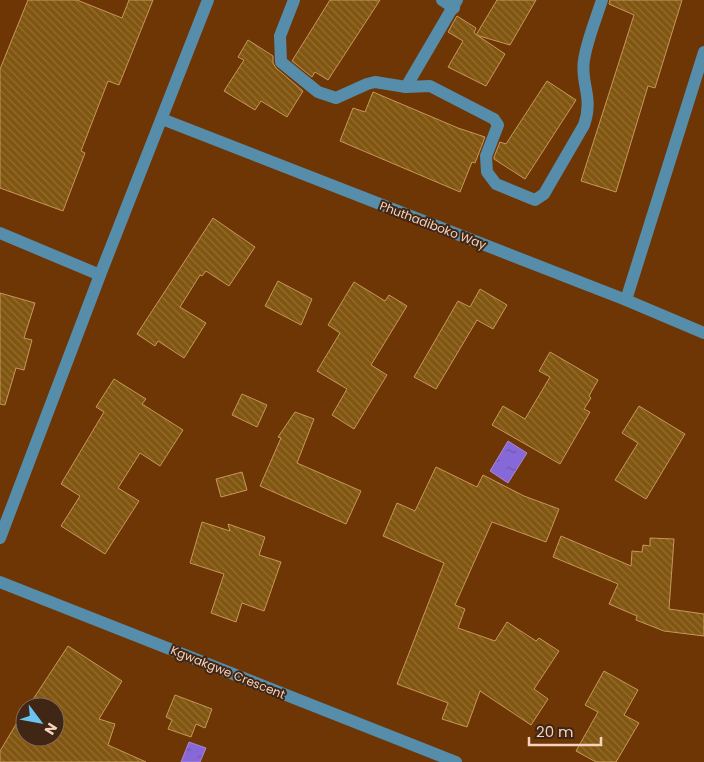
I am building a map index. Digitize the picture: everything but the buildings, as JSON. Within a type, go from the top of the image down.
[{"type":"street","points":[[0,538],[100,275],[208,0]]},
{"type":"street","points":[[294,0],[280,36],[281,62],[318,92],[336,98],[375,82],[406,87],[430,86],[497,120],[498,128],[486,156],[487,172],[496,184],[530,199],[537,200],[544,194],[588,115],[589,105],[583,70],[584,59],[602,0]]},
{"type":"street","points":[[406,87],[456,4],[442,0]]},
{"type":"street","points":[[626,300],[704,52]]},
{"type":"street","name":"Phuthadiboko Way","points":[[162,119],[626,300],[704,333]]},
{"type":"street","points":[[0,233],[100,275]]},
{"type":"street","name":"Kgwakgwe Crescent","points":[[0,582],[456,762]]},
{"type":"water","points":[[508,441],[527,453],[508,483],[490,471]]},
{"type":"water","points":[[189,742],[206,748],[200,762],[181,762]]}]
